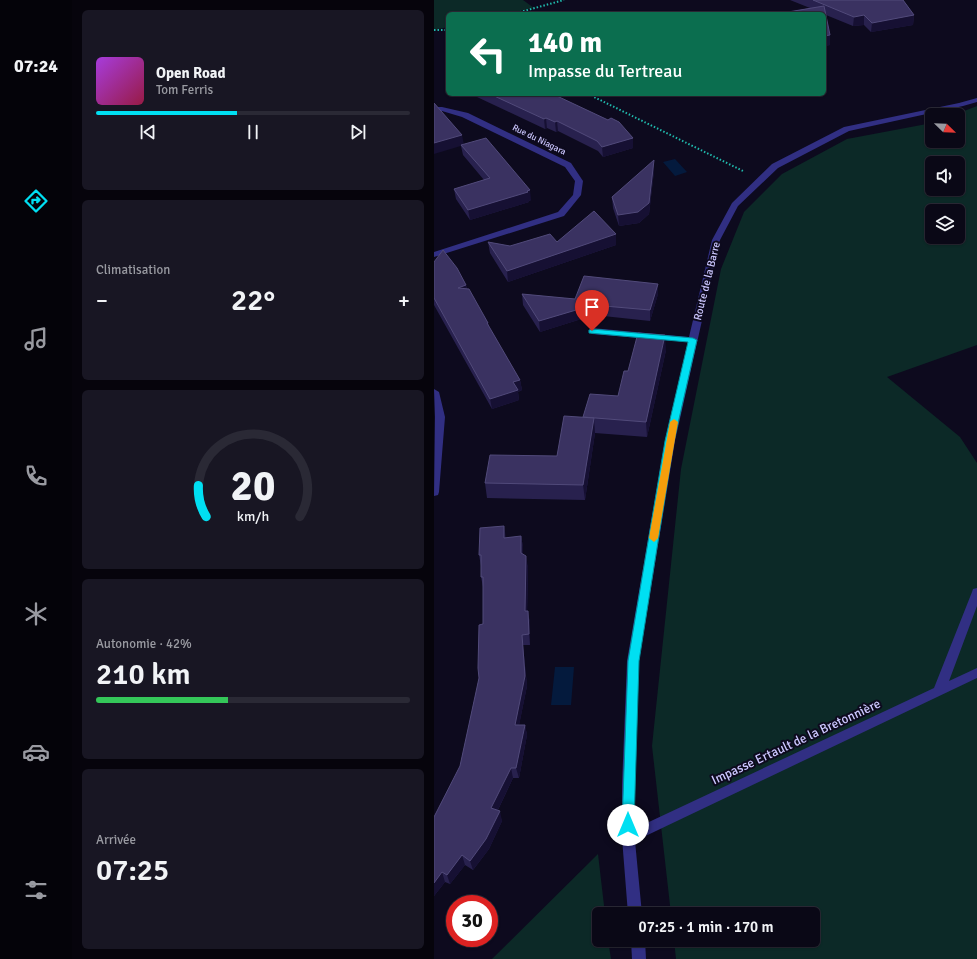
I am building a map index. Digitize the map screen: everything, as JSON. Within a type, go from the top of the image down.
[{"type":"street","name":"Route de la Barre","points":[[634,907],[628,838],[628,785],[633,661],[670,441],[716,240],[735,204],[775,166],[847,129],[961,105],[977,100]]},
{"type":"street","name":"Rue du Niagara","points":[[434,109],[442,109],[465,115],[561,162],[568,166],[579,181],[577,195],[561,214],[434,255]]},
{"type":"street","points":[[592,331],[693,340]]},
{"type":"street","points":[[434,392],[440,417],[434,492]]},
{"type":"street","points":[[939,691],[977,592]]},
{"type":"street","name":"Impasse Ertault de la Bretonnière","points":[[628,838],[977,673]]},
{"type":"street","points":[[639,947],[640,959]]},
{"type":"path","points":[[520,12],[564,0]]},
{"type":"path","points":[[434,30],[446,30]]},
{"type":"path","points":[[592,96],[761,180]]},
{"type":"green space","points":[[434,0],[523,0],[534,8],[515,12],[446,12],[446,27],[434,30]]},
{"type":"green space","points":[[977,106],[977,345],[887,377],[960,437],[977,463],[977,959],[676,959],[675,947],[820,947],[820,907],[670,907],[652,746],[681,469],[721,269],[744,212],[782,174],[847,139],[925,124],[925,148],[965,148],[965,111]]},
{"type":"green space","points":[[598,854],[604,907],[592,907],[592,947],[609,947],[611,959],[492,959]]},
{"type":"water","points":[[675,159],[687,172],[675,176],[663,162]]},
{"type":"water","points":[[555,667],[574,667],[571,705],[551,705]]},
{"type":"building","points":[[813,0],[903,0],[914,15],[872,23],[864,15],[854,17]]},
{"type":"building","points":[[824,6],[825,12],[788,12]]},
{"type":"building","points":[[826,16],[830,35],[826,36]]},
{"type":"building","points":[[494,96],[557,96],[608,120],[611,118],[619,122],[633,138],[602,147],[597,141],[557,121],[555,122],[546,118],[544,119]]},
{"type":"building","points":[[434,103],[462,135],[434,143]]},
{"type":"building","points":[[486,138],[530,190],[527,191],[528,192],[468,210],[454,189],[490,178],[461,145]]},
{"type":"building","points":[[654,160],[649,203],[638,212],[618,215],[612,197]]},
{"type":"building","points":[[594,211],[616,234],[507,271],[488,242],[510,246],[550,234],[557,242]]},
{"type":"building","points":[[443,250],[457,268],[466,285],[458,288],[469,289],[520,380],[513,382],[518,390],[490,399],[434,298],[434,262]]},
{"type":"building","points":[[584,276],[658,284],[650,310],[593,305],[539,321],[522,294],[575,299]]},
{"type":"building","points":[[638,333],[665,335],[646,422],[583,417],[590,394],[618,396],[624,371],[628,371]]},
{"type":"building","points":[[564,416],[594,418],[583,485],[485,483],[490,455],[557,456]]},
{"type":"building","points":[[504,526],[504,538],[521,536],[521,553],[526,556],[525,611],[528,611],[529,634],[522,635],[525,676],[515,725],[525,725],[516,768],[511,768],[491,808],[500,811],[486,839],[470,861],[462,855],[447,875],[442,872],[434,883],[434,817],[460,766],[479,678],[479,625],[483,624],[483,577],[481,577],[481,555],[479,555],[480,528]]},
{"type":"slow traffic","points":[[654,538],[674,422]]},
{"type":"route","points":[[592,331],[693,340],[670,441],[633,661],[628,785],[628,825]]}]
